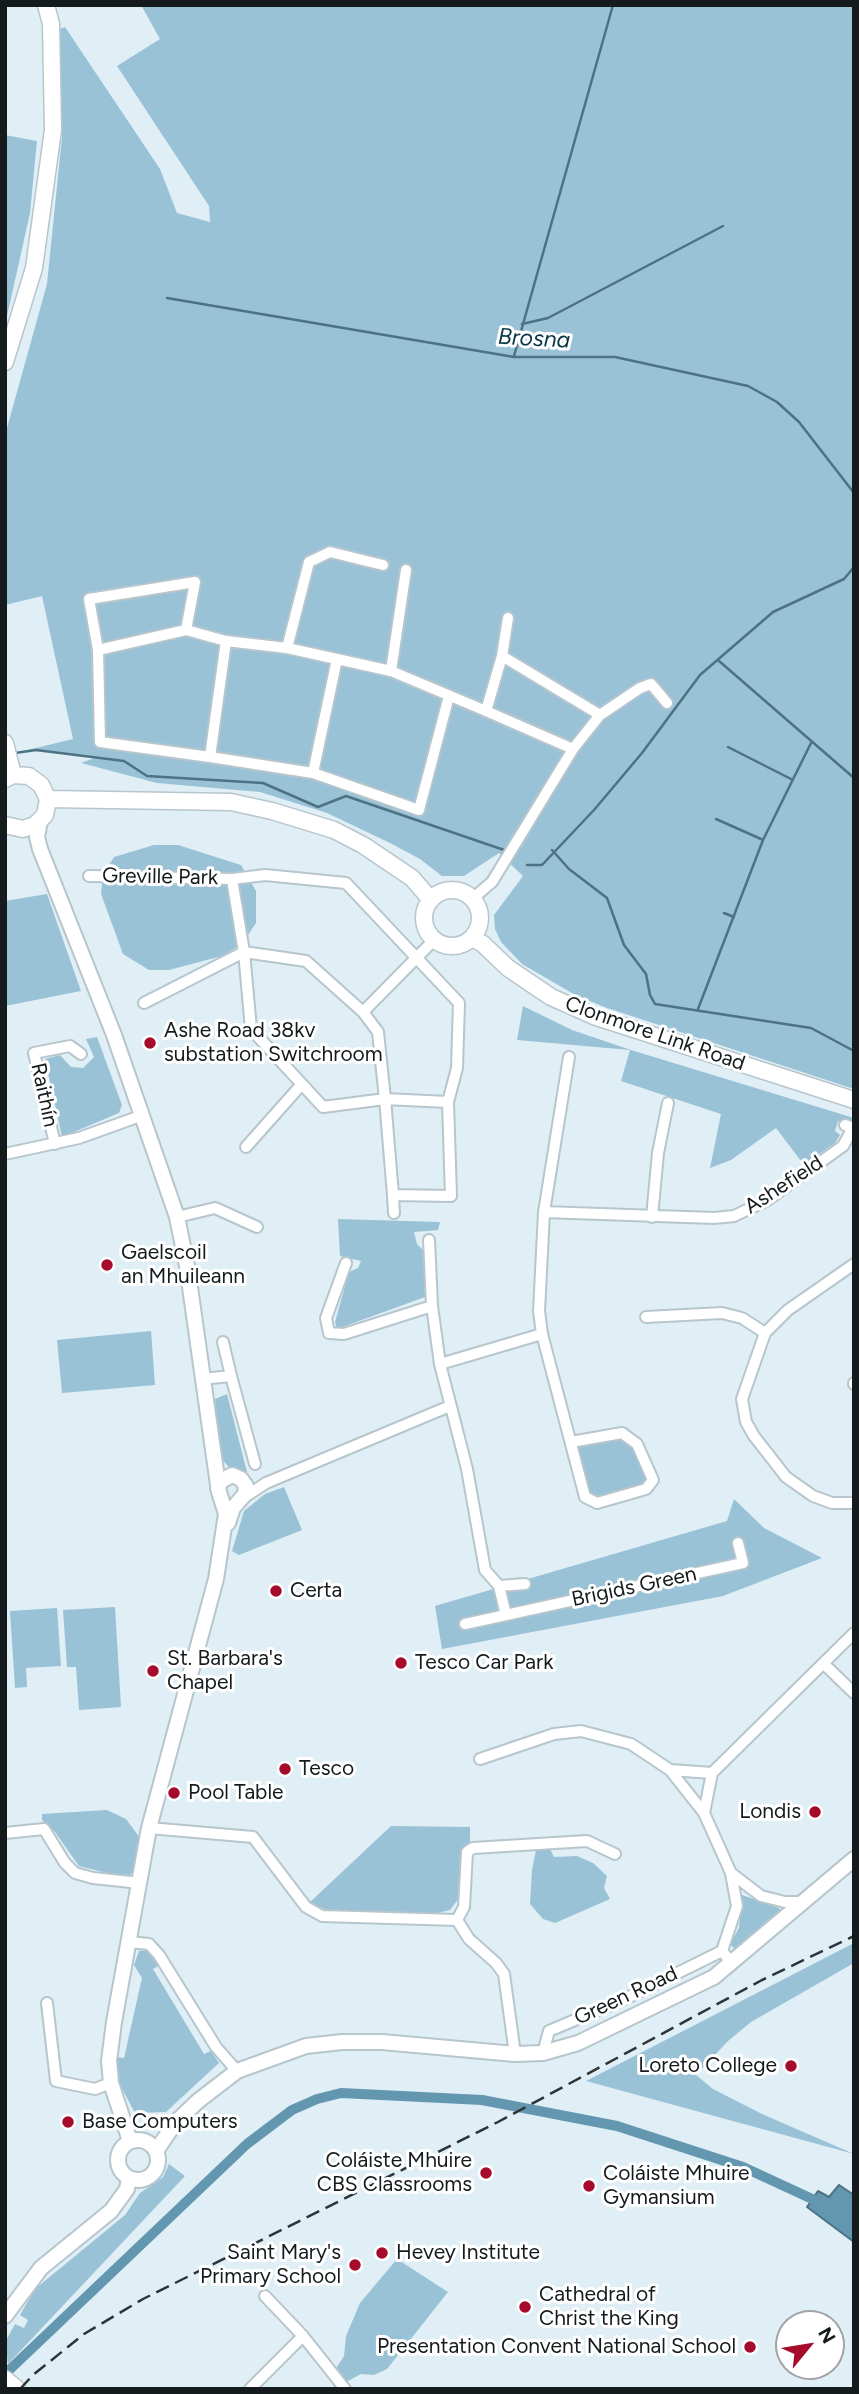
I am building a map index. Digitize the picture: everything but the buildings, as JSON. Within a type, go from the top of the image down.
[{"type":"main road","points":[[5,362],[34,268],[53,130],[51,24],[46,5]]},
{"type":"main road","points":[[5,743],[9,777],[36,779],[48,799]]},
{"type":"main road","points":[[11,827],[29,828],[40,821],[48,799]]},
{"type":"main road","points":[[48,799],[231,802],[272,811],[334,830],[363,845],[412,878],[431,900]]},
{"type":"main road","points":[[447,891],[456,891],[472,899],[479,914],[479,923],[472,937],[457,946],[429,943],[424,916],[431,900],[447,891]]},
{"type":"main road","name":"Clonmore Link Road","points":[[472,937],[508,968],[551,997],[596,1017],[854,1100]]},
{"type":"street","points":[[287,648],[309,562],[330,552],[383,565]]},
{"type":"street","points":[[391,671],[406,570]]},
{"type":"street","points":[[186,630],[195,582],[89,599],[98,650],[100,742],[313,773],[419,810],[449,696]]},
{"type":"street","points":[[486,711],[502,656],[508,618]]},
{"type":"street","points":[[98,650],[186,630],[226,642],[287,648],[391,671],[573,749]]},
{"type":"street","points":[[210,757],[226,642]]},
{"type":"street","points":[[502,656],[600,715]]},
{"type":"street","points":[[313,773],[337,659]]},
{"type":"street","points":[[472,899],[492,882],[573,749],[600,715],[640,688],[651,684],[667,703]]},
{"type":"street","points":[[40,821],[37,837],[40,849],[143,1115],[177,1217],[186,1259],[219,1492],[226,1514],[216,1579],[149,1828],[111,2048],[111,2083],[130,2141]]},
{"type":"street","points":[[11,827],[32,839],[40,849]]},
{"type":"street","name":"Greville Park","points":[[89,876],[232,879],[265,875],[346,883],[416,955],[459,1003],[457,1068],[448,1102],[451,1196],[393,1195]]},
{"type":"street","name":"Greville Park","points":[[232,879],[244,952],[251,1029],[323,1107],[385,1099],[448,1102]]},
{"type":"street","points":[[363,1012],[429,943]]},
{"type":"street","points":[[144,1003],[244,952],[306,961],[363,1012],[378,1031],[394,1213]]},
{"type":"street","name":"Raithín","points":[[55,1144],[34,1053],[70,1046],[81,1054]]},
{"type":"street","points":[[569,1057],[544,1212],[539,1311],[542,1334],[583,1493],[588,1500],[597,1503],[646,1489],[653,1480],[637,1444],[622,1433],[571,1442]]},
{"type":"street","points":[[246,1147],[302,1083]]},
{"type":"street","points":[[652,1217],[658,1153],[668,1103]]},
{"type":"street","name":"Raithín","points":[[5,1154],[55,1144],[143,1115]]},
{"type":"street","name":"Ashefield","points":[[544,1212],[714,1218],[752,1210],[844,1146],[853,1128],[845,1125]]},
{"type":"street","points":[[177,1217],[215,1208],[257,1227]]},
{"type":"street","points":[[429,1240],[432,1306],[440,1364],[467,1469],[485,1570],[499,1586],[506,1615],[465,1624]]},
{"type":"street","points":[[346,1263],[326,1318],[329,1333],[344,1334],[432,1306]]},
{"type":"street","points":[[854,1264],[788,1310],[765,1333],[742,1399],[746,1422],[772,1463],[799,1487],[832,1503],[854,1503]]},
{"type":"street","points":[[646,1317],[722,1313],[742,1318],[765,1333]]},
{"type":"street","points":[[440,1364],[542,1334]]},
{"type":"street","points":[[223,1342],[255,1464]]},
{"type":"street","points":[[202,1379],[231,1376]]},
{"type":"street","points":[[219,1492],[228,1503],[242,1499],[266,1483],[450,1406]]},
{"type":"street","points":[[212,1438],[236,1477],[246,1486],[225,1531]]},
{"type":"street","points":[[219,1492],[224,1478],[236,1477],[266,1483]]},
{"type":"street","name":"Brigids Green","points":[[506,1615],[743,1563],[738,1543]]},
{"type":"street","points":[[499,1586],[526,1584]]},
{"type":"street","points":[[704,1813],[712,1773],[854,1633]]},
{"type":"street","points":[[824,1664],[854,1693]]},
{"type":"street","points":[[480,1759],[554,1734],[581,1731],[631,1744],[670,1770],[704,1813],[731,1873],[737,1906],[722,1951],[732,1964]]},
{"type":"street","points":[[670,1770],[712,1773]]},
{"type":"street","points":[[149,1828],[253,1837],[306,1907],[323,1916],[457,1920]]},
{"type":"street","points":[[5,1833],[44,1829],[65,1863],[75,1873],[93,1878],[140,1882]]},
{"type":"street","points":[[457,1920],[464,1907],[467,1852],[473,1848],[587,1841],[615,1854]]},
{"type":"street","name":"Green Road","points":[[539,2053],[578,2043],[714,1977],[854,1859]]},
{"type":"street","points":[[731,1873],[761,1896],[785,1902],[806,1902]]},
{"type":"street","points":[[457,1920],[469,1939],[496,1963],[504,1974],[515,2054]]},
{"type":"street","points":[[129,1942],[149,1944],[159,1955],[215,2047],[237,2071]]},
{"type":"street","name":"Green Road","points":[[539,2053],[549,2031],[629,1997],[722,1951]]},
{"type":"street","points":[[47,2003],[56,2081],[95,2089],[111,2083]]},
{"type":"street","points":[[156,2151],[190,2108],[237,2071],[265,2058],[306,2046],[342,2042],[515,2054],[539,2053]]},
{"type":"street","points":[[130,2141],[144,2141],[156,2151],[158,2164],[152,2174],[141,2180],[129,2178],[120,2169],[120,2151],[130,2141]]},
{"type":"street","points":[[5,2316],[41,2268],[111,2211],[127,2189],[129,2178]]},
{"type":"street","points":[[265,2296],[303,2336],[345,2389]]},
{"type":"street","points":[[250,2389],[303,2336]]},
{"type":"shaded area","points":[[141,5],[854,5],[854,1089],[607,1008],[577,996],[522,964],[501,942],[495,929],[494,915],[523,876],[499,853],[464,876],[442,876],[420,859],[327,813],[260,792],[157,783],[81,763],[97,757],[36,750],[15,753],[73,739],[42,596],[5,605],[5,435],[47,284],[62,137],[60,29],[65,27],[160,169],[177,213],[210,222],[209,206],[117,66],[160,39]]},
{"type":"shaded area","points":[[5,135],[37,141],[30,213],[5,325]]},
{"type":"shaded area","points":[[154,845],[178,845],[241,865],[256,891],[256,923],[242,944],[222,956],[169,970],[149,970],[123,954],[101,894],[103,875],[114,857]]},
{"type":"shaded area","points":[[47,894],[81,991],[5,1006],[5,901]]},
{"type":"shaded area","points":[[523,1006],[572,1030],[631,1050],[854,1118],[854,1126],[838,1121],[835,1131],[840,1135],[835,1143],[804,1165],[776,1128],[731,1160],[710,1168],[721,1114],[621,1081],[630,1050],[517,1040]]},
{"type":"shaded area","points":[[97,1037],[122,1105],[119,1113],[62,1137],[45,1059],[60,1055],[71,1067],[83,1068],[94,1057],[86,1039]]},
{"type":"shaded area","points":[[338,1219],[440,1222],[438,1230],[414,1232],[417,1244],[423,1250],[425,1297],[337,1329],[335,1322],[349,1272],[358,1268],[361,1261],[340,1256]]},
{"type":"shaded area","points":[[151,1331],[155,1385],[62,1393],[57,1340]]},
{"type":"shaded area","points":[[227,1394],[248,1476],[233,1471],[219,1451],[215,1399]]},
{"type":"shaded area","points":[[616,1436],[631,1441],[649,1477],[646,1483],[633,1488],[592,1498],[585,1490],[576,1448]]},
{"type":"shaded area","points":[[284,1487],[302,1530],[239,1555],[232,1551],[244,1511],[265,1494]]},
{"type":"shaded area","points":[[734,1499],[764,1528],[822,1558],[723,1596],[442,1649],[435,1606],[727,1521]]},
{"type":"shaded area","points":[[115,1607],[121,1707],[79,1710],[76,1667],[67,1667],[63,1610]]},
{"type":"shaded area","points":[[57,1608],[61,1666],[26,1668],[27,1687],[15,1688],[10,1611]]},
{"type":"shaded area","points":[[107,1810],[126,1819],[140,1838],[135,1870],[130,1875],[79,1866],[55,1832],[42,1820],[42,1814]]},
{"type":"shaded area","points":[[391,1826],[470,1827],[470,1845],[463,1847],[460,1861],[459,1898],[450,1910],[433,1914],[330,1911],[309,1903]]},
{"type":"shaded area","points":[[550,1849],[554,1857],[577,1856],[593,1863],[607,1876],[604,1888],[610,1899],[555,1923],[543,1919],[530,1904],[532,1870],[536,1850]]},
{"type":"shaded area","points":[[742,1895],[779,1908],[782,1913],[736,1950],[730,1944],[739,1928]]},
{"type":"shaded area","points":[[854,1943],[854,1963],[751,2022],[728,2041],[696,2075],[713,2089],[762,2114],[854,2154],[586,2081]]},
{"type":"shaded area","points":[[149,1950],[160,1965],[153,1969],[204,2054],[211,2051],[219,2063],[166,2112],[135,2113],[118,2081],[116,2057],[124,2058],[142,1978],[134,1965],[139,1951]]},
{"type":"shaded area","points":[[169,2164],[185,2176],[8,2364],[5,2342],[15,2324],[24,2328],[28,2320],[20,2315],[35,2289],[125,2215],[140,2193],[163,2177]]},
{"type":"shaded area","points":[[839,2185],[854,2195],[854,2242],[807,2207],[818,2191],[829,2197]]},
{"type":"shaded area","points":[[397,2259],[448,2292],[387,2369],[374,2375],[361,2374],[346,2382],[335,2370],[344,2356],[346,2336],[360,2303]]},
{"type":"waterway","points":[[514,356],[613,5]]},
{"type":"waterway","points":[[522,324],[548,318],[723,226]]},
{"type":"waterway","name":"Brosna","points":[[167,298],[514,357],[615,357],[748,386],[777,402],[799,422],[854,493]]},
{"type":"waterway","name":"Brosna","points":[[527,865],[542,865],[594,810],[642,753],[700,675],[773,612],[844,579],[854,567]]},
{"type":"waterway","points":[[719,661],[854,778]]},
{"type":"waterway","points":[[698,1009],[763,840],[811,743]]},
{"type":"waterway","points":[[728,747],[791,779]]},
{"type":"waterway","points":[[15,753],[36,750],[124,761],[147,776],[263,783],[318,807],[346,796],[507,851]]},
{"type":"waterway","points":[[716,819],[761,839]]},
{"type":"waterway","points":[[552,850],[569,869],[607,898],[624,945],[646,974],[650,995],[655,1004],[811,1028],[854,1051]]},
{"type":"waterway","points":[[724,913],[734,917]]},
{"type":"waterway","points":[[5,2374],[247,2144],[292,2110],[317,2099],[341,2093],[482,2100],[617,2126],[743,2167],[823,2204]]},
{"type":"railway","points":[[20,2389],[33,2375],[84,2334],[143,2299],[498,2122],[762,1980],[854,1936]]},
{"type":"place","name":"Ashe Road 38kv substation Switchroom","points":[[150,1043]]},
{"type":"place","name":"Gaelscoil an Mhuileann","points":[[107,1265]]},
{"type":"place","name":"Certa","points":[[276,1591]]},
{"type":"place","name":"Tesco Car Park","points":[[401,1663]]},
{"type":"place","name":"St. Barbara's Chapel","points":[[153,1671]]},
{"type":"place","name":"Tesco","points":[[285,1769]]},
{"type":"place","name":"Pool Table","points":[[174,1793]]},
{"type":"place","name":"Londis","points":[[815,1812]]},
{"type":"place","name":"Loreto College","points":[[791,2066]]},
{"type":"place","name":"Base Computers","points":[[68,2122]]},
{"type":"place","name":"Coláiste Mhuire CBS Classrooms","points":[[486,2173]]},
{"type":"place","name":"Coláiste Mhuire Gymansium","points":[[589,2186]]},
{"type":"place","name":"Hevey Institute","points":[[382,2253]]},
{"type":"place","name":"Saint Mary's Primary School","points":[[355,2265]]},
{"type":"place","name":"Cathedral of Christ the King","points":[[525,2307]]},
{"type":"place","name":"Presentation Convent National School","points":[[750,2347]]}]
